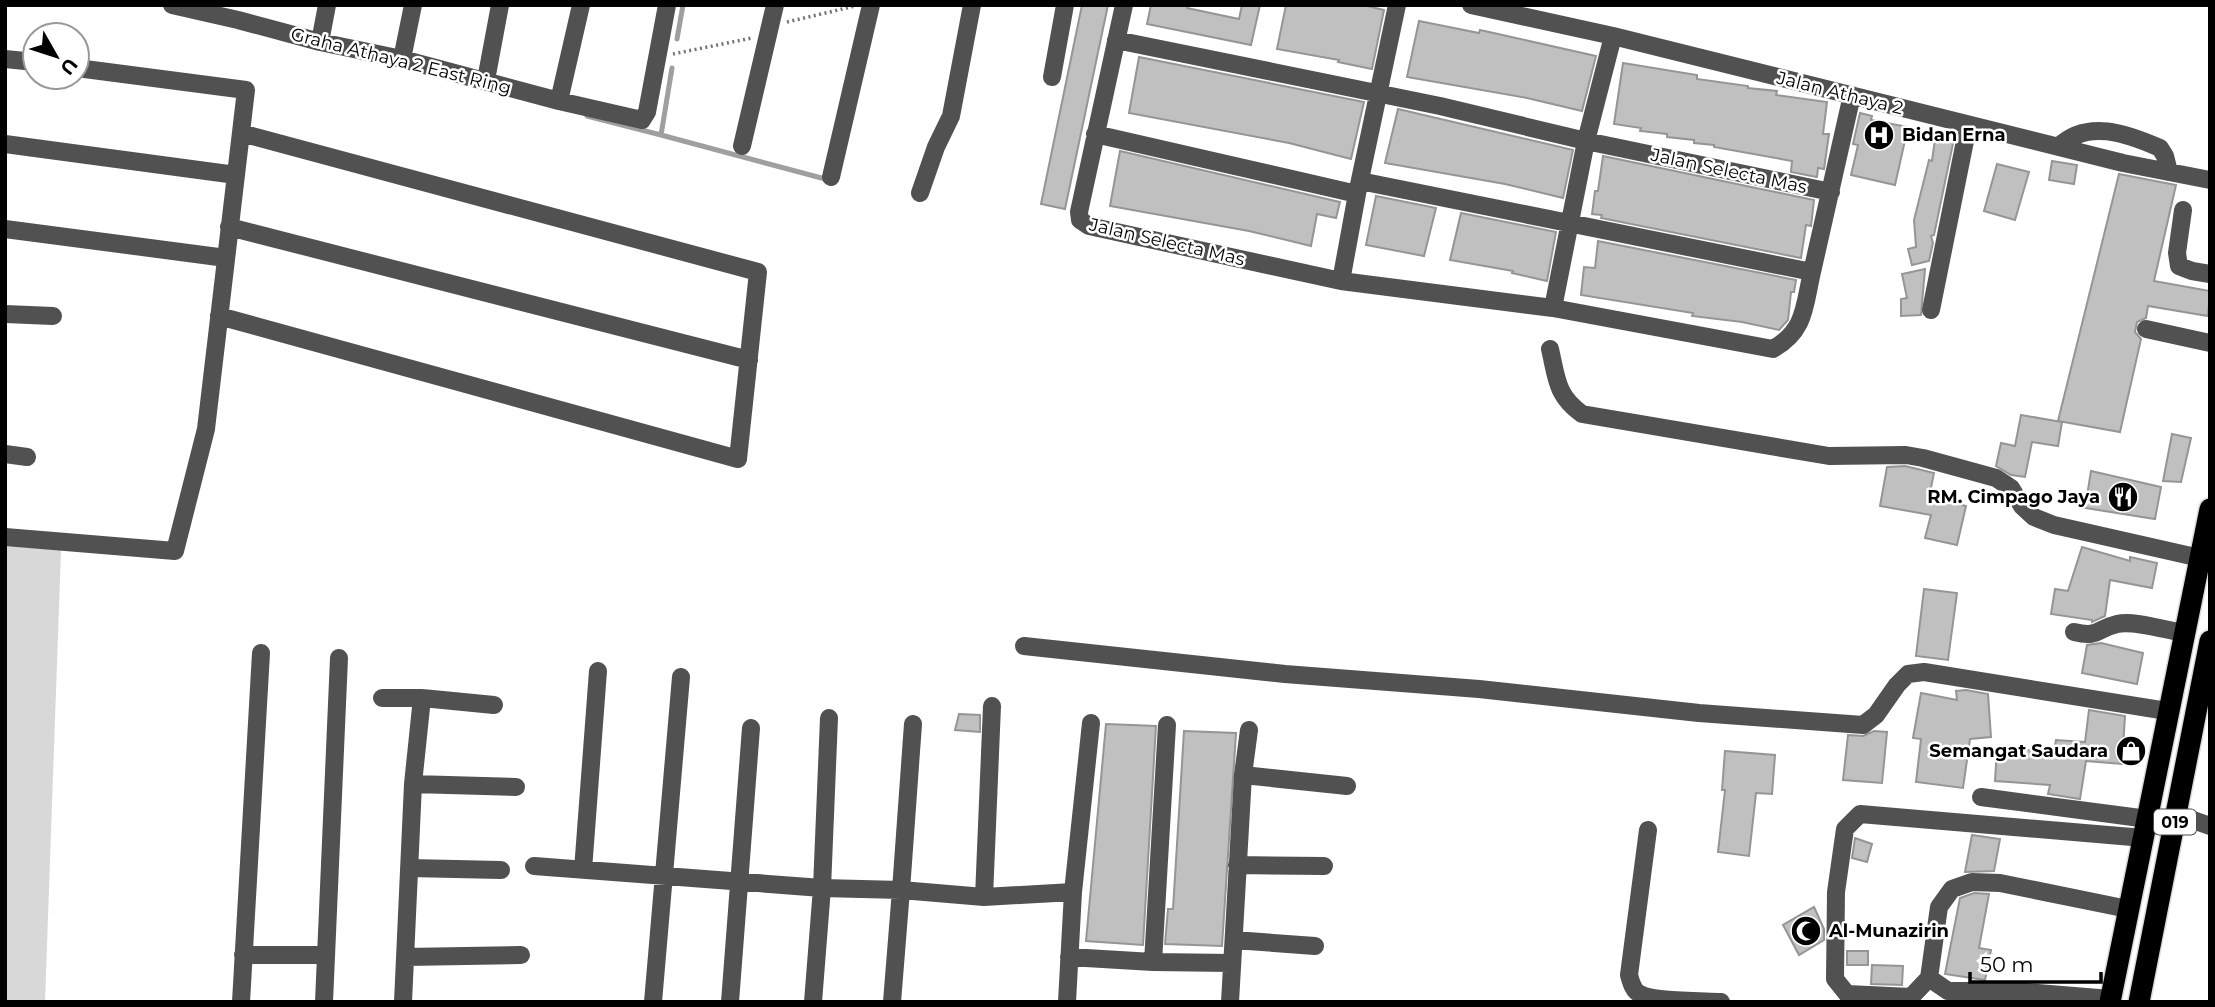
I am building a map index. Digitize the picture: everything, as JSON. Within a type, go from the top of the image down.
[{"type":"highway","name":"019","points":[[2110,1000],[2210,509]]},
{"type":"highway","name":"019","points":[[2139,1002],[2210,641]]},
{"type":"street","name":"Graha Athaya 2 East Ring","points":[[172,5],[240,12],[320,42],[402,59],[642,120],[646,117],[667,5]]},
{"type":"street","points":[[320,42],[327,5]]},
{"type":"street","points":[[402,59],[413,5]]},
{"type":"street","points":[[486,80],[500,5]]},
{"type":"street","points":[[559,101],[581,5]]},
{"type":"street","points":[[742,146],[775,5]]},
{"type":"street","points":[[831,177],[871,5]]},
{"type":"street","points":[[920,193],[936,147],[951,116],[972,5]]},
{"type":"street","points":[[1052,77],[1065,5]]},
{"type":"street","name":"Jalan Selecta Mas","points":[[1124,5],[1079,212],[1083,224],[1341,281],[1553,308],[1773,349],[1791,339],[1801,320],[1852,95]]},
{"type":"street","points":[[1341,281],[1397,5]]},
{"type":"street","name":"Jalan Athaya 2","points":[[1471,5],[1613,36],[1968,126],[2210,180]]},
{"type":"street","points":[[1553,308],[1586,141],[1613,36]]},
{"type":"street","name":"Jalan Selecta Mas","points":[[1116,40],[1440,106],[1586,141],[1831,192]]},
{"type":"street","points":[[5,537],[175,551],[206,429],[246,90],[91,70]]},
{"type":"street","points":[[1931,310],[1968,126]]},
{"type":"street","points":[[2058,147],[2068,137],[2083,131],[2101,130],[2160,148],[2169,172]]},
{"type":"street","points":[[219,316],[738,459],[758,272],[241,133]]},
{"type":"street","points":[[1095,134],[1358,188],[1571,224],[1812,272]]},
{"type":"street","points":[[5,144],[236,175]]},
{"type":"street","points":[[2183,210],[2177,253],[2179,266],[2210,274]]},
{"type":"street","points":[[229,227],[749,360]]},
{"type":"street","points":[[5,229],[226,258]]},
{"type":"street","points":[[5,314],[53,316]]},
{"type":"street","points":[[2146,329],[2210,343]]},
{"type":"street","points":[[1550,349],[1558,384],[1567,403],[1582,414],[1829,456],[1906,455],[1923,458],[1997,478],[2011,488],[2022,506],[2034,517],[2054,525],[2200,558]]},
{"type":"street","points":[[5,454],[27,457]]},
{"type":"street","points":[[2074,632],[2096,634],[2116,624],[2130,624],[2184,633]]},
{"type":"street","points":[[1024,646],[1285,674],[1479,689],[1699,713],[1863,725],[1876,715],[1908,674],[1924,672],[2167,711]]},
{"type":"street","points":[[241,1002],[261,653]]},
{"type":"street","points":[[324,1002],[339,658]]},
{"type":"street","points":[[583,870],[598,671]]},
{"type":"street","points":[[653,1002],[681,677]]},
{"type":"street","points":[[382,698],[422,698],[494,705]]},
{"type":"street","points":[[403,1002],[413,784],[422,698]]},
{"type":"street","points":[[984,897],[992,706]]},
{"type":"street","points":[[813,1002],[822,888],[829,718]]},
{"type":"street","points":[[1067,1002],[1073,892],[1091,723]]},
{"type":"street","points":[[892,1002],[914,724]]},
{"type":"street","points":[[1153,962],[1167,725]]},
{"type":"street","points":[[730,1002],[751,728]]},
{"type":"street","points":[[1230,1002],[1243,775],[1249,730]]},
{"type":"street","points":[[1243,775],[1347,786]]},
{"type":"street","points":[[413,784],[516,787]]},
{"type":"street","points":[[1981,797],[2146,829]]},
{"type":"street","points":[[2128,909],[2000,883],[1972,882],[1952,888],[1939,907],[1929,978],[1911,997],[1847,994],[1835,979],[1836,892],[1845,829],[1860,814],[2146,829]]},
{"type":"street","points":[[2176,814],[2210,826]]},
{"type":"street","points":[[1648,830],[1629,975],[1633,987],[1640,994],[1652,997],[1721,1002]]},
{"type":"street","points":[[1237,865],[1324,866]]},
{"type":"street","points":[[534,866],[663,874],[739,883],[901,890],[984,897],[1073,892]]},
{"type":"street","points":[[409,869],[501,870]]},
{"type":"street","points":[[1234,940],[1315,946]]},
{"type":"street","points":[[243,955],[326,955]]},
{"type":"street","points":[[405,957],[521,955]]},
{"type":"street","points":[[1069,957],[1231,963]]},
{"type":"street","points":[[1929,978],[1944,996],[2014,991],[2110,1000]]},
{"type":"shaded area","points":[[5,546],[61,550],[45,1002],[5,1002]]},
{"type":"building","points":[[1082,5],[1108,5],[1065,209],[1041,204]]},
{"type":"building","points":[[1151,5],[1188,5],[1187,8],[1239,19],[1242,5],[1260,5],[1251,45],[1147,24]]},
{"type":"building","points":[[1286,5],[1363,5],[1384,10],[1372,69],[1277,49]]},
{"type":"building","points":[[1419,21],[1479,33],[1480,30],[1596,56],[1582,111],[1527,98],[1407,77]]},
{"type":"building","points":[[1139,57],[1364,102],[1351,159],[1289,143],[1129,113]]},
{"type":"building","points":[[1623,63],[1697,75],[1697,79],[1777,91],[1776,95],[1827,102],[1823,134],[1829,134],[1824,169],[1818,168],[1817,177],[1791,172],[1792,161],[1694,143],[1694,140],[1667,137],[1667,134],[1614,124]]},
{"type":"building","points":[[1398,109],[1573,150],[1563,198],[1505,184],[1385,163]]},
{"type":"building","points":[[1860,113],[1872,116],[1871,120],[1908,127],[1895,185],[1851,175],[1858,145],[1853,144]]},
{"type":"building","points":[[1936,132],[1955,134],[1934,235],[1931,236],[1933,243],[1929,261],[1912,265],[1908,249],[1916,247],[1914,220],[1929,160],[1932,161]]},
{"type":"building","points":[[1120,151],[1340,202],[1336,218],[1317,214],[1311,246],[1249,231],[1110,206]]},
{"type":"building","points":[[1603,156],[1814,200],[1811,226],[1806,225],[1801,258],[1592,214]]},
{"type":"building","points":[[2052,161],[2077,165],[2074,184],[2049,180]]},
{"type":"building","points":[[1997,164],[2029,172],[2015,220],[1984,211]]},
{"type":"building","points":[[2119,174],[2176,185],[2154,281],[2210,291],[2208,316],[2148,306],[2146,318],[2137,322],[2135,332],[2141,339],[2120,432],[2058,421]]},
{"type":"building","points":[[1376,196],[1436,208],[1424,256],[1366,245]]},
{"type":"building","points":[[1461,213],[1556,232],[1547,281],[1512,273],[1513,271],[1450,260]]},
{"type":"building","points":[[1598,241],[1796,280],[1794,292],[1791,292],[1788,320],[1779,330],[1581,295],[1584,267],[1595,268]]},
{"type":"building","points":[[1925,269],[1921,315],[1901,316],[1901,299],[1907,298],[1902,274]]},
{"type":"building","points":[[2021,415],[2062,422],[2058,446],[2032,442],[2025,477],[2011,475],[1996,466],[2001,443],[2015,446]]},
{"type":"building","points":[[2172,434],[2191,438],[2181,482],[2163,481]]},
{"type":"building","points":[[1905,466],[1934,473],[1929,497],[1966,506],[1957,545],[1925,538],[1931,515],[1880,506],[1887,467]]},
{"type":"building","name":"RM. Cimpago Jaya","points":[[2091,471],[2161,487],[2155,519],[2085,508]]},
{"type":"building","points":[[2082,547],[2130,561],[2130,557],[2157,563],[2152,588],[2110,580],[2105,616],[2092,622],[2051,614],[2055,589],[2068,591]]},
{"type":"building","points":[[1924,589],[1957,593],[1948,660],[1916,656]]},
{"type":"building","points":[[2101,643],[2143,653],[2137,684],[2082,673],[2087,645]]},
{"type":"building","points":[[1956,691],[1988,694],[1991,737],[1970,739],[1963,788],[1916,782],[1921,739],[1913,738],[1921,693],[1957,700]]},
{"type":"building","points":[[2089,710],[2125,716],[2122,764],[2086,761],[2080,799],[2048,794],[2050,785],[1995,781],[1997,748],[2054,752],[2056,740],[2085,742]]},
{"type":"building","points":[[959,714],[980,715],[980,732],[955,730]]},
{"type":"building","points":[[1106,724],[1156,726],[1143,945],[1086,941]]},
{"type":"building","points":[[1184,731],[1236,733],[1222,946],[1165,944],[1168,909],[1173,909]]},
{"type":"building","points":[[1874,731],[1887,732],[1882,783],[1843,780],[1848,735],[1863,736]]},
{"type":"building","points":[[1725,751],[1775,755],[1772,794],[1756,793],[1749,856],[1718,852],[1725,790],[1722,790]]},
{"type":"building","points":[[1972,835],[2000,839],[1994,871],[1965,872]]},
{"type":"building","points":[[1855,838],[1872,844],[1867,862],[1852,858]]},
{"type":"building","points":[[1974,893],[1989,894],[1979,948],[1991,950],[1985,980],[1945,974],[1960,898]]},
{"type":"building","name":"Al-Munazirin","points":[[1814,907],[1824,929],[1824,940],[1799,955],[1783,925]]},
{"type":"building","points":[[1847,951],[1868,951],[1868,965],[1847,965]]},
{"type":"building","points":[[1872,965],[1903,966],[1902,985],[1871,984]]},
{"type":"waterway","points":[[677,39],[683,5]]},
{"type":"waterway","points":[[587,116],[661,135],[672,68]]},
{"type":"waterway","points":[[661,135],[829,180]]},
{"type":"place","name":"Bidan Erna","points":[[1879,135]]},
{"type":"place","name":"RM. Cimpago Jaya","points":[[2123,497]]},
{"type":"place","name":"Semangat Saudara","points":[[2131,751]]},
{"type":"place","name":"Al-Munazirin","points":[[1806,931]]}]
